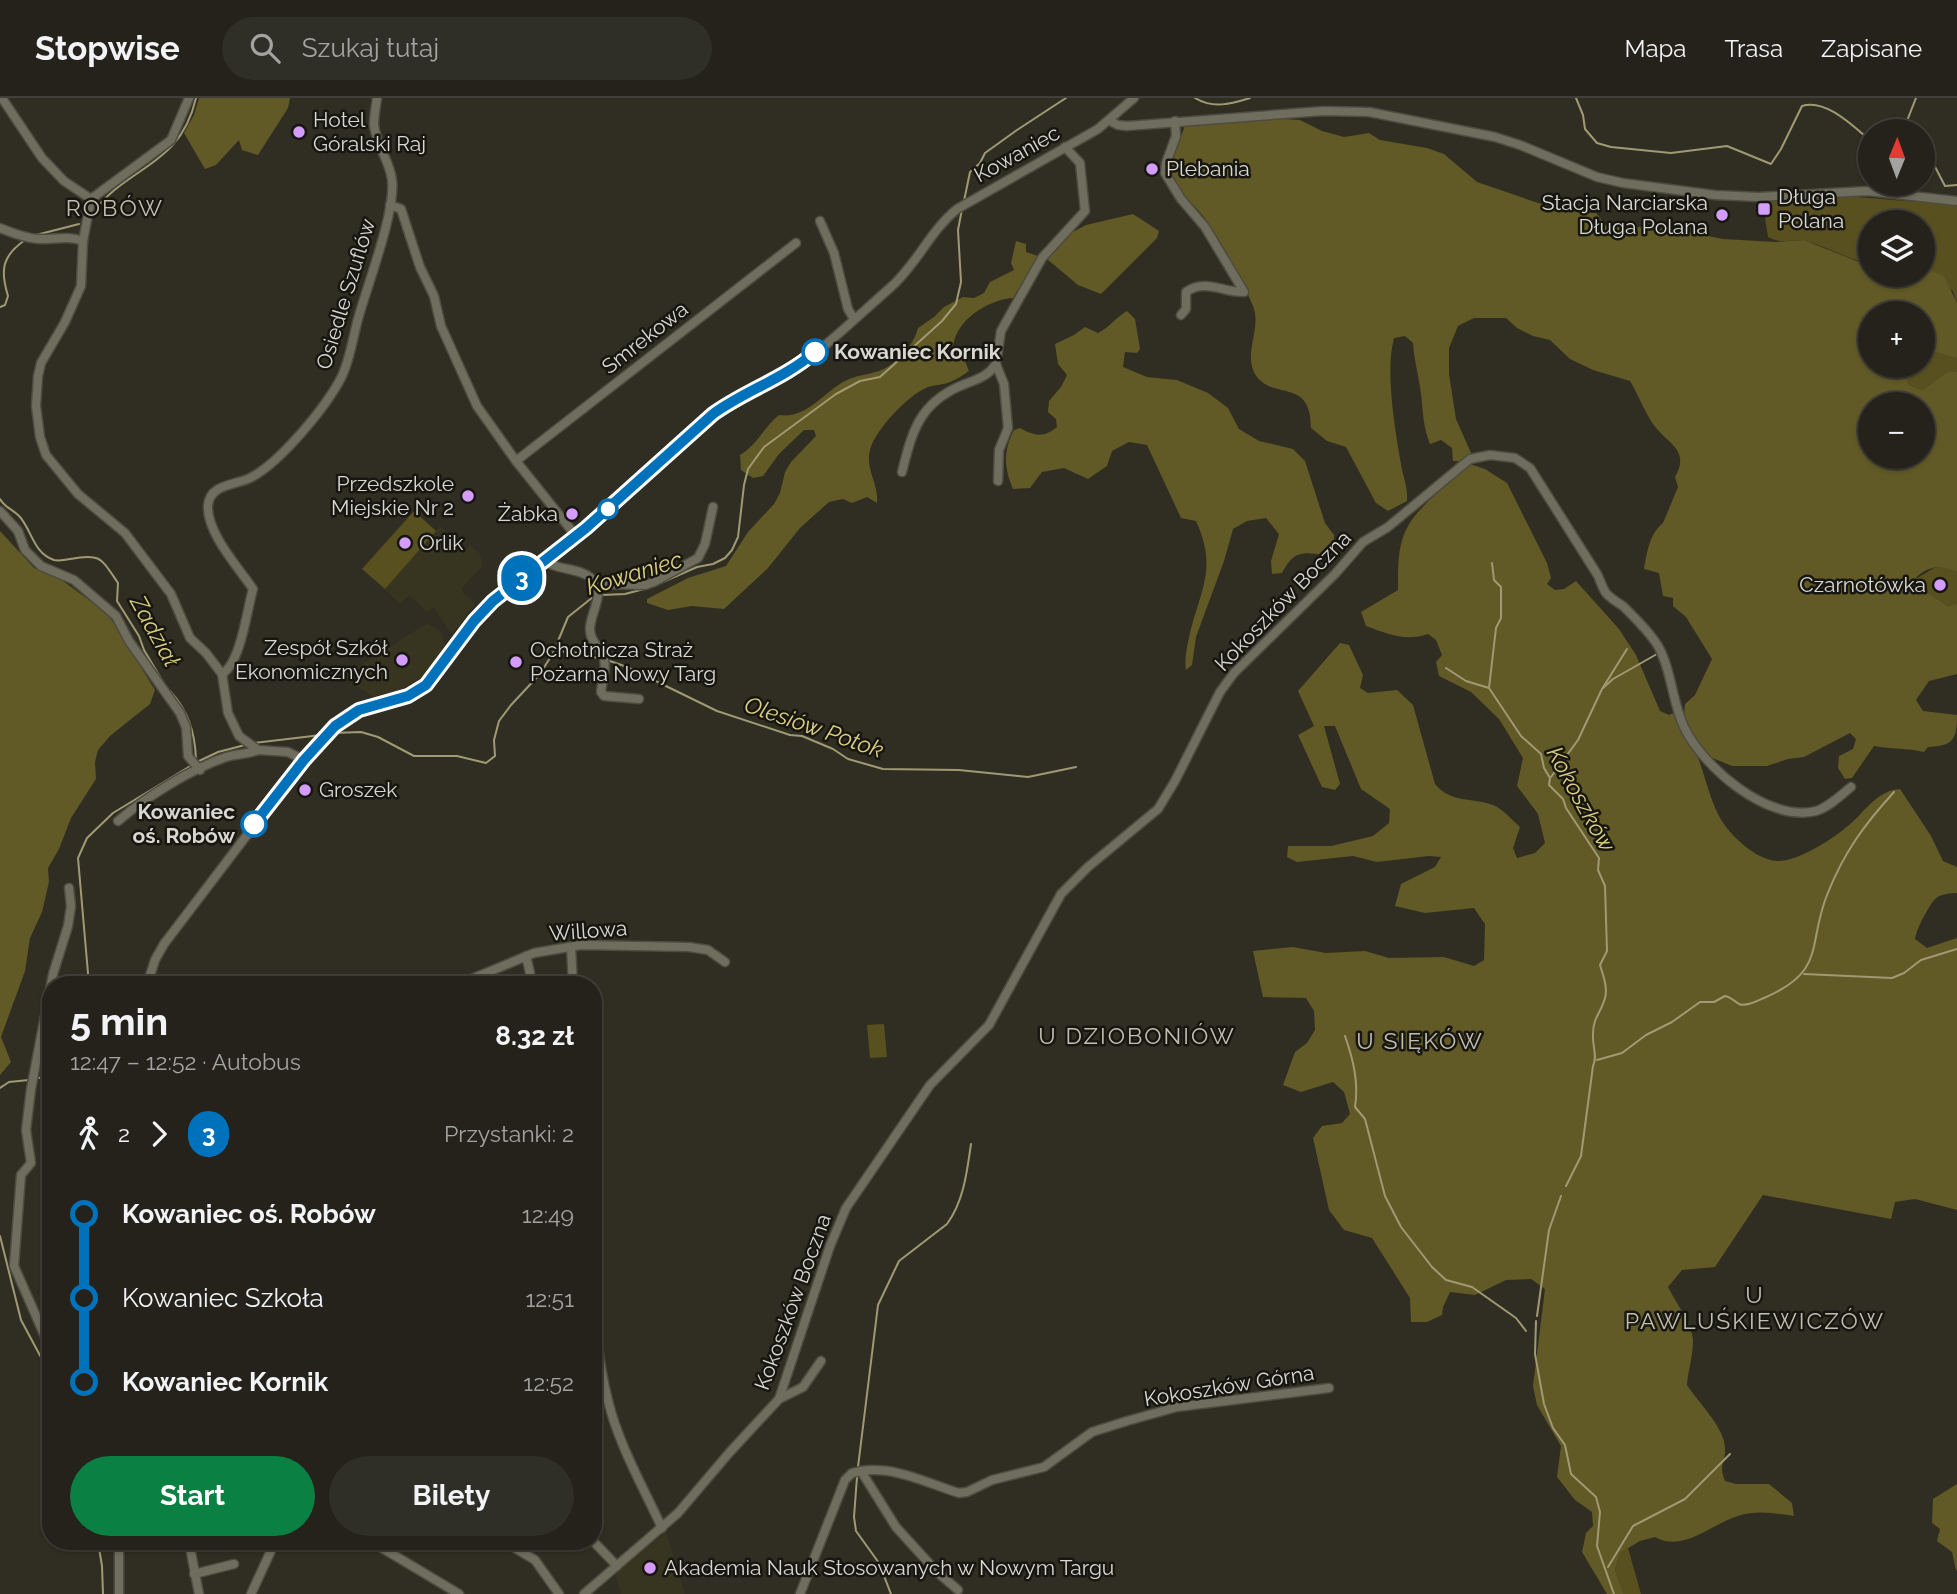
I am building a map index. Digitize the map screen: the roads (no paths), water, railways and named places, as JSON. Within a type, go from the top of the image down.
[{"type":"street","points":[[2,98],[42,158],[64,181],[91,199]]},
{"type":"street","points":[[190,98],[171,140],[91,199],[83,241],[81,286],[65,322],[41,362],[36,406],[40,437],[47,455],[78,494],[125,533],[172,594],[190,638],[222,674],[228,713],[236,732],[256,748]]},
{"type":"street","name":"Osiedle Szuflów","points":[[222,674],[228,671],[234,659],[253,589],[218,538],[210,519],[208,503],[214,492],[250,478],[282,454],[314,417],[342,376],[390,205],[392,180],[374,126],[377,98]]},
{"type":"street","name":"Kowaniec","points":[[150,976],[164,944],[304,760],[335,726],[359,710],[408,696],[426,685],[481,613],[505,590],[576,536],[713,414],[790,372],[902,276],[938,227],[957,209],[1110,121],[1134,98]]},
{"type":"street","points":[[1110,121],[1118,125],[1324,111],[1369,112],[1495,137],[1597,177],[1623,183],[1715,195],[1759,197],[1867,191],[1957,201]]},
{"type":"street","points":[[1120,112],[1138,124]]},
{"type":"street","points":[[1175,121],[1175,136],[1165,173],[1181,199],[1205,227],[1244,292],[1213,286],[1194,287],[1186,292],[1186,309],[1181,314]]},
{"type":"street","points":[[902,472],[913,432],[922,415],[943,394],[990,373],[996,364],[1001,331],[1019,297],[1042,258],[1085,211],[1080,163],[1065,147]]},
{"type":"street","points":[[390,205],[401,209],[420,267],[433,296],[441,326],[477,406],[516,461],[576,536]]},
{"type":"street","points":[[820,221],[834,253],[848,309],[854,318]]},
{"type":"street","points":[[0,228],[23,237],[37,239],[61,236],[83,241]]},
{"type":"street","name":"Smrekowa","points":[[516,461],[796,243]]},
{"type":"street","points":[[996,364],[1004,384],[1008,428],[999,450],[998,481]]},
{"type":"street","name":"Kokoszków Boczna","points":[[584,1594],[662,1528],[779,1399],[830,1246],[846,1208],[930,1085],[989,1025],[1061,894],[1088,867],[1157,809],[1175,781],[1220,692],[1234,673],[1335,574],[1363,542],[1388,527],[1470,459],[1490,455],[1515,457],[1530,468],[1597,573],[1605,592],[1637,620],[1657,644],[1665,660],[1682,723],[1690,738],[1707,761],[1733,785],[1774,806],[1806,812],[1821,809],[1852,787]]},
{"type":"street","points":[[597,587],[645,585],[698,558],[705,544],[713,507]]},
{"type":"street","points":[[0,511],[19,531],[25,550],[41,566],[74,580],[116,616],[129,641],[180,713],[186,727],[188,756],[200,770]]},
{"type":"street","points":[[545,561],[551,566],[591,577],[597,587],[597,602],[590,631],[593,643],[604,659],[601,692],[604,696],[639,699]]},
{"type":"street","points":[[118,821],[138,804],[227,757],[256,748],[288,752],[304,760]]},
{"type":"street","points":[[53,976],[68,926],[71,906],[69,888]]},
{"type":"street","name":"Willowa","points":[[478,976],[526,956],[551,949],[599,944],[689,947],[708,950],[725,962]]},
{"type":"street","points":[[571,947],[573,976]]},
{"type":"street","points":[[526,956],[530,976]]},
{"type":"street","points":[[42,1029],[26,1130],[31,1163],[21,1175],[14,1266],[42,1330]]},
{"type":"street","points":[[779,1399],[803,1387],[821,1361]]},
{"type":"street","points":[[602,1366],[612,1414],[662,1528]]},
{"type":"street","name":"Kokoszków Górna","points":[[861,1471],[891,1471],[959,1493],[967,1492],[992,1480],[1044,1467],[1093,1432],[1127,1420],[1177,1407],[1329,1388]]},
{"type":"street","points":[[800,1594],[845,1480],[852,1473],[861,1471],[896,1527],[936,1571],[958,1590]]},
{"type":"street","points":[[119,1550],[119,1594]]},
{"type":"street","points":[[190,1550],[200,1594]]},
{"type":"street","points":[[250,1594],[271,1550]]},
{"type":"street","points":[[385,1550],[459,1594]]},
{"type":"street","points":[[518,1550],[535,1560],[559,1594]]},
{"type":"street","points":[[602,1550],[617,1566]]},
{"type":"street","points":[[194,1574],[234,1564]]},
{"type":"waterway","points":[[92,214],[106,198],[165,153],[178,139],[196,98]]},
{"type":"waterway","name":"Kowaniec","points":[[964,201],[970,172],[980,163],[985,153],[1066,98]]},
{"type":"waterway","name":"Kowaniec","points":[[1195,98],[1215,104],[1229,104],[1250,98]]},
{"type":"waterway","name":"Kowaniec","points":[[1576,98],[1585,129],[1597,143],[1611,147],[1671,153],[1727,146],[1771,164],[1802,106],[1811,105],[1830,110],[1858,130]]},
{"type":"waterway","points":[[1908,119],[1916,98]]},
{"type":"waterway","name":"Kowaniec","points":[[1936,169],[1945,186],[1957,185]]},
{"type":"waterway","name":"Kowaniec","points":[[656,585],[725,558],[738,537],[748,469],[764,447],[836,394],[860,381],[880,377],[942,321],[956,304],[961,282],[958,230],[962,209]]},
{"type":"waterway","points":[[36,235],[79,224]]},
{"type":"waterway","points":[[0,307],[5,305],[8,296],[4,279],[7,258],[25,240]]},
{"type":"waterway","name":"Zadział","points":[[0,499],[20,517],[47,557],[54,560],[94,557],[104,563],[118,583],[117,601],[166,687]]},
{"type":"waterway","name":"Kokoszków","points":[[1492,563],[1494,580],[1501,587],[1501,618],[1496,628],[1489,688],[1521,736],[1541,754],[1544,768],[1550,778],[1549,785],[1563,799],[1566,808],[1599,858],[1598,870],[1605,886],[1607,951],[1600,965],[1606,994],[1593,1028],[1595,1058],[1581,1156],[1566,1186]]},
{"type":"waterway","name":"Kowaniec","points":[[602,595],[625,594],[644,589]]},
{"type":"waterway","name":"Kowaniec","points":[[333,733],[361,732],[378,737],[414,756],[457,756],[486,763],[495,756],[494,740],[499,721],[540,674],[553,653],[568,617],[593,597]]},
{"type":"waterway","points":[[1551,777],[1578,740],[1602,689],[1627,649]]},
{"type":"waterway","name":"Olesiów Potok","points":[[553,653],[568,651],[602,659]]},
{"type":"waterway","points":[[1603,688],[1613,679],[1657,654]]},
{"type":"waterway","name":"Olesiów Potok","points":[[607,660],[717,711],[790,735],[802,736],[833,749],[848,759],[883,769],[959,770],[1028,777],[1076,767]]},
{"type":"waterway","points":[[1446,668],[1466,681],[1489,688]]},
{"type":"waterway","name":"Zadział","points":[[170,691],[182,706],[189,722],[196,759]]},
{"type":"waterway","name":"Kowaniec","points":[[253,743],[321,735]]},
{"type":"waterway","name":"Kowaniec","points":[[197,762],[218,752],[245,745]]},
{"type":"waterway","name":"Kowaniec","points":[[88,976],[78,858],[87,838],[113,813],[192,765]]},
{"type":"waterway","points":[[1597,1060],[1622,1053],[1700,1002],[1714,1002],[1725,996],[1739,1004],[1748,1004],[1784,988],[1798,978],[1812,955],[1821,913],[1840,865],[1864,828],[1894,792]]},
{"type":"waterway","points":[[1804,974],[1892,978],[1921,960],[1957,949]]},
{"type":"waterway","points":[[1345,1036],[1355,1071],[1355,1107],[1365,1119],[1385,1196],[1401,1227],[1432,1267],[1446,1280],[1472,1287],[1516,1318],[1526,1331]]},
{"type":"waterway","name":"Kowaniec","points":[[38,1078],[42,1077]]},
{"type":"waterway","name":"Kowaniec","points":[[0,1088],[9,1082],[29,1080]]},
{"type":"waterway","points":[[858,1467],[878,1305],[899,1261],[947,1224],[953,1215],[964,1186],[971,1144]]},
{"type":"waterway","name":"Kokoszków","points":[[1537,1316],[1549,1230],[1561,1196]]},
{"type":"waterway","name":"Kowaniec","points":[[0,1236],[21,1320],[42,1359]]},
{"type":"waterway","name":"Kokoszków","points":[[1536,1321],[1535,1354],[1544,1404],[1553,1428],[1565,1445],[1571,1474],[1596,1497],[1600,1512],[1597,1546],[1614,1594]]},
{"type":"waterway","points":[[1608,1567],[1633,1526],[1685,1499],[1730,1454]]},
{"type":"waterway","points":[[857,1477],[854,1517],[856,1531],[879,1563],[891,1594]]},
{"type":"waterway","name":"Kowaniec","points":[[99,1550],[103,1594]]},
{"type":"place","name":"Hotel Góralski Raj","points":[[299,132]]},
{"type":"place","name":"Plebania","points":[[1152,169]]},
{"type":"place","name":"Długa Polana","points":[[1764,209]]},
{"type":"place","name":"Stacja Narciarska Długa Polana","points":[[1722,215]]},
{"type":"place","name":"Kowaniec Kornik","points":[[815,352]]},
{"type":"place","name":"Przedszkole Miejskie Nr 2","points":[[468,496]]},
{"type":"place","name":"Żabka","points":[[572,514]]},
{"type":"place","name":"Orlik","points":[[405,543]]},
{"type":"place","name":"Czarnotówka","points":[[1940,585]]},
{"type":"place","name":"Zespół Szkół Ekonomicznych","points":[[402,660]]},
{"type":"place","name":"Ochotnicza Straż Pożarna Nowy Targ","points":[[516,662]]},
{"type":"place","name":"Groszek","points":[[305,790]]},
{"type":"place","name":"Kowaniec oś. Robów","points":[[254,824]]},
{"type":"place","name":"Akademia Nauk Stosowanych w Nowym Targu","points":[[650,1568]]},
{"type":"district","name":"ROBÓW","points":[[115,208]]},
{"type":"district","name":"U DZIOBONIÓW","points":[[1137,1036]]},
{"type":"district","name":"U SIĘKÓW","points":[[1420,1041]]},
{"type":"district","name":"U PAWLUŚKIEWICZÓW","points":[[1755,1308]]}]
